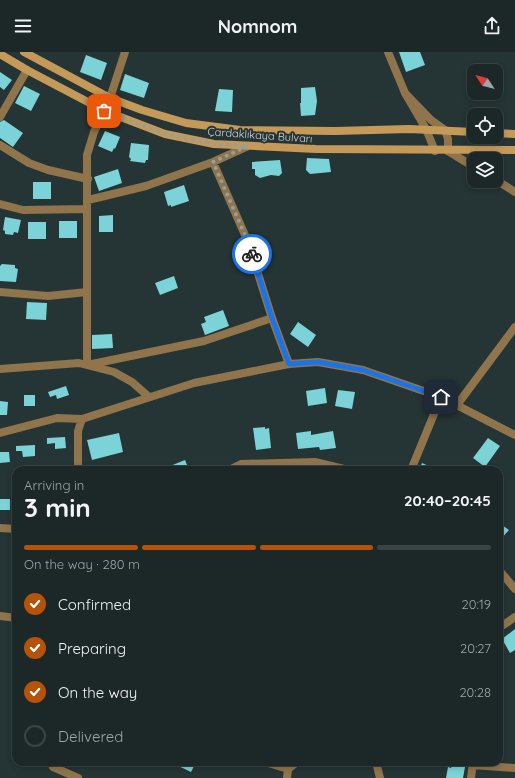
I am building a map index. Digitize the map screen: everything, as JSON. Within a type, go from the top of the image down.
[{"type":"main road","name":"Çardaklıkaya Bulvarı","points":[[24,52],[110,98],[142,110],[186,123],[240,130],[336,131],[426,129],[467,132]]},
{"type":"main road","name":"Çardaklıkaya Bulvarı","points":[[0,54],[104,111],[165,134],[214,144],[316,149],[448,151],[515,150]]},
{"type":"main road","points":[[503,133],[515,134]]},
{"type":"street","points":[[87,365],[87,155],[94,132],[110,98],[125,52]]},
{"type":"street","points":[[388,52],[406,93],[436,150]]},
{"type":"street","points":[[0,117],[27,70]]},
{"type":"street","points":[[406,93],[431,120],[445,130],[448,139],[448,151],[467,163]]},
{"type":"street","points":[[0,145],[35,166],[88,179]]},
{"type":"street","points":[[0,204],[23,210],[87,205],[213,162],[248,146]]},
{"type":"street","points":[[213,162],[248,242],[272,318],[289,364]]},
{"type":"street","points":[[503,184],[515,192]]},
{"type":"street","points":[[0,292],[48,296],[87,292]]},
{"type":"street","points":[[87,365],[204,341],[272,318]]},
{"type":"street","points":[[457,405],[515,327]]},
{"type":"street","points":[[0,434],[57,418],[82,418],[194,383],[289,364],[318,362],[363,370],[441,397],[515,435]]},
{"type":"street","points":[[0,369],[79,363],[114,372],[132,382],[148,397]]},
{"type":"street","points":[[413,466],[441,397]]},
{"type":"street","points":[[78,466],[78,431],[82,418]]},
{"type":"street","points":[[237,466],[241,464],[315,462],[332,466]]},
{"type":"street","points":[[0,528],[12,529]]},
{"type":"street","points":[[503,575],[515,589]]},
{"type":"street","points":[[0,616],[12,618]]},
{"type":"street","points":[[503,626],[515,618]]},
{"type":"street","points":[[278,766],[288,769]]},
{"type":"street","points":[[287,778],[288,769],[292,766]]},
{"type":"street","points":[[377,766],[380,778]]},
{"type":"street","points":[[471,778],[473,766]]},
{"type":"street","points":[[498,766],[515,768]]},
{"type":"street","points":[[53,767],[78,778]]},
{"type":"building","points":[[399,52],[420,52],[425,65],[406,72]]},
{"type":"building","points":[[86,55],[107,63],[101,80],[80,72]]},
{"type":"building","points":[[0,72],[12,80],[4,90],[0,87]]},
{"type":"building","points":[[125,74],[149,83],[144,98],[120,90]]},
{"type":"building","points":[[24,86],[40,94],[31,111],[15,103]]},
{"type":"building","points":[[315,87],[317,101],[315,115],[301,116],[301,88]]},
{"type":"building","points":[[219,89],[233,90],[232,112],[215,111]]},
{"type":"building","points":[[4,120],[23,133],[13,147],[0,138],[0,122]]},
{"type":"building","points":[[105,131],[120,137],[115,149],[114,148],[112,152],[98,146]]},
{"type":"building","points":[[131,143],[149,145],[148,160],[146,160],[145,163],[130,161],[131,159],[129,157]]},
{"type":"building","points":[[307,158],[329,159],[331,172],[310,174],[306,170]]},
{"type":"building","points":[[280,160],[282,173],[279,176],[271,175],[260,178],[255,175],[255,169],[252,169],[252,162]]},
{"type":"building","points":[[118,169],[122,183],[99,191],[94,177]]},
{"type":"building","points":[[33,182],[51,182],[51,199],[33,199]]},
{"type":"building","points":[[184,185],[189,201],[171,207],[171,205],[168,206],[164,192]]},
{"type":"building","points":[[113,215],[113,232],[99,232],[99,216]]},
{"type":"building","points":[[5,217],[21,220],[18,233],[14,232],[13,235],[5,234],[5,231],[3,230]]},
{"type":"building","points":[[59,221],[77,221],[77,238],[59,238]]},
{"type":"building","points":[[28,222],[46,222],[46,239],[28,239]]},
{"type":"building","points":[[2,264],[15,265],[15,268],[18,269],[16,282],[0,281],[0,266]]},
{"type":"building","points":[[174,276],[178,288],[160,295],[155,283]]},
{"type":"building","points":[[27,302],[47,303],[46,320],[26,319]]},
{"type":"building","points":[[223,310],[229,326],[205,335],[201,324],[206,322],[204,317]]},
{"type":"building","points":[[298,322],[316,335],[308,347],[290,334]]},
{"type":"building","points":[[112,334],[113,348],[92,349],[92,335]]},
{"type":"building","points":[[66,386],[69,395],[57,399],[56,395],[50,397],[48,392]]},
{"type":"building","points":[[325,388],[327,403],[308,406],[306,391]]},
{"type":"building","points":[[338,390],[355,392],[352,409],[335,406]]},
{"type":"building","points":[[24,395],[35,395],[35,406],[24,406]]},
{"type":"building","points":[[0,401],[8,402],[7,415],[0,415]]},
{"type":"building","points":[[265,427],[265,429],[269,428],[271,448],[256,450],[253,428]]},
{"type":"building","points":[[311,431],[311,435],[333,431],[336,448],[320,450],[319,447],[298,449],[296,433]]},
{"type":"building","points":[[119,433],[123,452],[92,460],[87,440]]},
{"type":"building","points":[[65,437],[66,448],[55,449],[55,443],[47,444],[47,438]]},
{"type":"building","points":[[488,438],[500,446],[486,466],[473,458]]},
{"type":"building","points":[[35,445],[35,456],[23,457],[22,451],[16,451],[16,446]]},
{"type":"building","points":[[0,452],[9,452],[10,462],[0,463]]},
{"type":"building","points":[[185,460],[187,466],[170,466]]},
{"type":"building","points":[[422,463],[429,466],[421,466]]},
{"type":"building","points":[[0,499],[10,499],[10,510],[0,510]]},
{"type":"building","points":[[503,526],[509,530],[503,537]]},
{"type":"building","points":[[515,629],[515,650],[510,653],[503,638]]},
{"type":"building","points":[[178,766],[194,766],[191,772]]},
{"type":"building","points":[[452,766],[465,767],[463,778],[446,778],[448,767],[451,768]]},
{"type":"way so far","points":[[104,111],[165,134],[214,144],[248,146],[213,162],[252,254]]},
{"type":"route","points":[[252,254],[272,318],[289,364],[318,362],[363,370],[441,397]]}]
